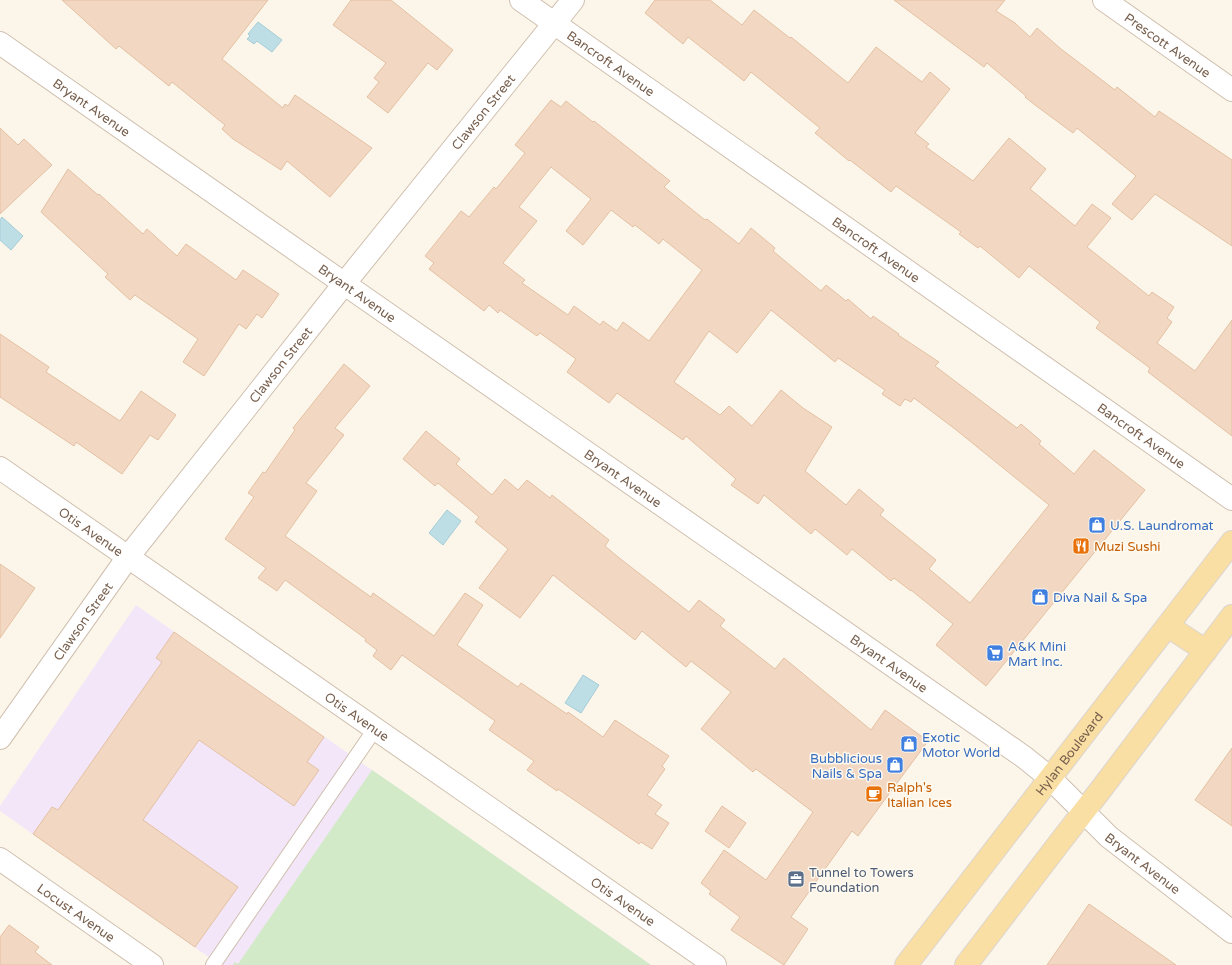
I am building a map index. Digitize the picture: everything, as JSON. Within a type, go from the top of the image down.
[{"type":"main road","name":"Hylan Boulevard","points":[[906,965],[1232,542]]},
{"type":"main road","points":[[966,965],[1232,616]]},
{"type":"main road","points":[[1168,626],[1206,651]]},
{"type":"street","name":"Bancroft Avenue","points":[[521,0],[1232,499]]},
{"type":"street","name":"Clawson Street","points":[[0,738],[128,557],[344,284],[573,0]]},
{"type":"street","name":"Prescott Avenue","points":[[1104,0],[1232,90]]},
{"type":"street","name":"Bryant Avenue","points":[[0,43],[1018,754],[1050,778],[1109,837],[1232,932]]},
{"type":"street","name":"Otis Avenue","points":[[0,468],[715,965]]},
{"type":"street","name":"Locust Avenue","points":[[0,859],[152,965]]},
{"type":"lane","points":[[213,965],[375,729]]},
{"type":"shaded area","points":[[136,605],[651,965],[220,965],[0,811],[0,806]]},
{"type":"green space","points":[[372,770],[651,965],[233,965],[235,962],[238,964]]},
{"type":"water","points":[[258,22],[282,40],[272,52],[257,41],[254,44],[247,39],[250,36],[248,34]]},
{"type":"water","points":[[2,217],[23,236],[11,250],[0,240],[0,220]]},
{"type":"water","points":[[447,510],[461,521],[443,545],[429,533]]},
{"type":"water","points":[[583,675],[599,685],[581,713],[565,703]]},
{"type":"building","points":[[62,0],[268,0],[222,59],[283,108],[285,104],[288,106],[295,95],[372,148],[330,197],[287,161],[281,170],[233,139],[222,129],[225,125],[172,82],[169,86],[119,46],[116,49]]},
{"type":"building","points":[[351,0],[391,0],[453,50],[437,70],[428,63],[388,113],[367,97],[379,82],[374,78],[386,63],[333,25]]},
{"type":"building","points":[[655,0],[710,0],[742,25],[754,10],[790,38],[791,37],[848,83],[876,47],[922,82],[930,72],[950,89],[915,133],[929,144],[926,147],[973,181],[1009,138],[1046,169],[1030,189],[1075,226],[1092,204],[1111,218],[1087,247],[1149,296],[1152,292],[1174,307],[1167,318],[1172,322],[1157,343],[1195,371],[1232,320],[1232,436],[1148,372],[1150,368],[1096,328],[1100,322],[1029,266],[1019,278],[980,246],[978,248],[959,234],[961,232],[896,186],[891,192],[850,160],[849,161],[815,133],[820,128],[751,72],[744,81],[688,37],[683,44],[645,13]]},
{"type":"building","points":[[894,0],[1005,0],[996,11],[1015,23],[1030,37],[1037,28],[1061,49],[1115,90],[1117,87],[1155,117],[1159,111],[1232,160],[1232,246],[1155,194],[1132,220],[1112,204],[1136,176],[1077,128],[1073,133],[1025,97],[1026,96],[987,63],[984,67]]},
{"type":"building","points":[[551,100],[561,107],[566,101],[593,122],[594,121],[670,181],[664,187],[705,220],[707,219],[739,244],[751,228],[775,248],[773,251],[821,291],[826,285],[846,301],[848,299],[871,319],[873,316],[899,334],[898,335],[939,362],[935,366],[1017,428],[1021,424],[1041,441],[1039,444],[1074,474],[1094,450],[1145,490],[986,686],[936,645],[953,624],[911,590],[894,578],[891,581],[852,549],[847,555],[815,529],[811,534],[764,495],[758,504],[731,485],[736,479],[686,436],[683,440],[617,393],[609,403],[567,372],[576,359],[540,333],[537,336],[500,310],[498,313],[489,305],[484,311],[429,269],[434,263],[425,256],[461,211],[469,217],[494,187],[496,189],[525,153],[515,145]],"holes":[[[551,167],[591,199],[566,231],[583,245],[611,210],[633,227],[635,225],[659,244],[663,239],[702,270],[649,341],[623,322],[617,331],[603,321],[600,325],[574,306],[568,315],[522,283],[525,280],[503,263],[537,221],[519,207]],[[771,310],[835,362],[838,358],[885,390],[882,394],[900,406],[905,399],[911,402],[914,398],[1049,505],[970,603],[929,569],[936,560],[880,515],[884,510],[859,489],[846,505],[805,471],[832,427],[803,408],[781,390],[752,426],[729,406],[720,415],[674,382],[709,331],[737,353]]]},
{"type":"building","points":[[0,128],[18,145],[24,139],[52,165],[0,214]]},
{"type":"building","points":[[68,169],[98,195],[99,194],[143,234],[147,229],[177,256],[186,244],[236,280],[243,270],[279,294],[262,318],[257,314],[246,329],[239,324],[204,376],[183,362],[198,339],[135,295],[130,300],[105,277],[108,274],[41,212]]},
{"type":"building","points":[[0,334],[49,367],[46,372],[120,421],[141,391],[176,415],[158,440],[150,435],[122,474],[76,442],[74,446],[0,397]]},
{"type":"building","points":[[344,364],[370,386],[335,428],[344,435],[306,483],[317,491],[285,536],[371,597],[373,593],[434,636],[465,593],[483,605],[457,645],[518,687],[521,683],[567,714],[568,712],[603,737],[615,720],[669,756],[662,766],[665,769],[647,795],[662,805],[655,814],[669,823],[652,849],[641,842],[639,844],[558,789],[557,791],[527,770],[534,761],[489,730],[495,721],[402,655],[391,670],[373,656],[377,650],[365,641],[366,639],[285,580],[277,591],[258,578],[266,568],[225,539],[254,497],[248,493],[263,472],[265,473],[295,430],[293,428]]},
{"type":"building","points":[[426,431],[460,459],[456,464],[492,495],[505,479],[518,490],[527,480],[550,498],[552,495],[609,540],[605,546],[689,612],[699,600],[725,620],[720,626],[775,669],[784,658],[871,730],[885,710],[928,741],[858,836],[852,831],[791,917],[808,929],[784,965],[731,930],[740,917],[709,894],[711,891],[701,883],[724,850],[766,880],[813,812],[756,769],[753,772],[701,729],[731,692],[691,661],[686,667],[642,631],[635,640],[553,575],[520,618],[479,588],[508,549],[475,522],[479,517],[438,483],[435,486],[403,459]]},
{"type":"building","points":[[0,564],[35,588],[0,638]]},
{"type":"building","points":[[174,632],[324,737],[307,762],[319,770],[294,806],[199,740],[143,820],[238,887],[195,947],[33,834],[52,807],[58,810],[162,662],[156,658]]},
{"type":"building","points":[[1232,748],[1232,826],[1195,800]]},
{"type":"building","points":[[722,806],[746,823],[729,848],[705,831]]},
{"type":"building","points":[[1089,904],[1176,965],[1047,965]]},
{"type":"building","points":[[9,925],[39,947],[35,952],[52,965],[0,965],[0,937]]},
{"type":"place","name":"U.S. Laundromat","points":[[1097,525]]},
{"type":"place","name":"Muzi Sushi","points":[[1081,546]]},
{"type":"place","name":"Diva Nail & Spa","points":[[1040,597]]},
{"type":"place","name":"A&K Mini Mart Inc.","points":[[995,653]]},
{"type":"place","name":"Exotic Motor World","points":[[909,744]]},
{"type":"place","name":"Bubblicious Nails & Spa","points":[[895,765]]},
{"type":"place","name":"Ralph's Italian Ices","points":[[874,794]]},
{"type":"place","name":"Tunnel to Towers Foundation","points":[[796,879]]}]
